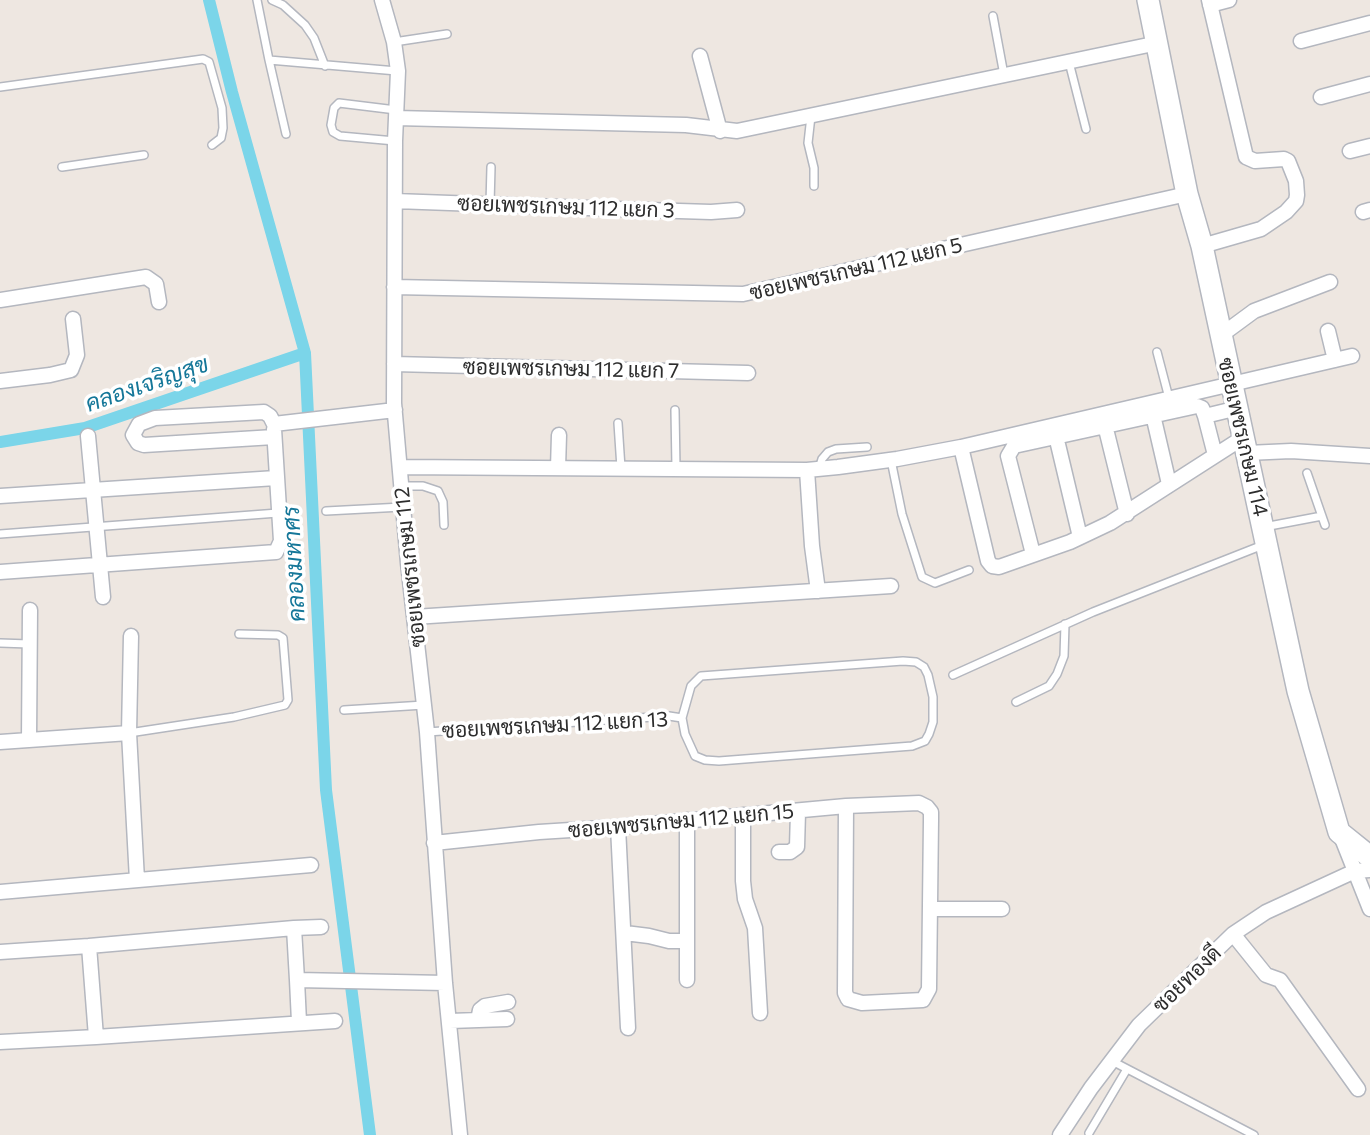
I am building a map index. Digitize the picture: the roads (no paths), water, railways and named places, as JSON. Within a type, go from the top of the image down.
[{"type":"street","name":"ซอยเพชรเกษม 112","points":[[382,0],[394,42],[398,71],[395,141],[395,410],[427,732],[445,983],[460,1135]]},
{"type":"street","name":"ซอยเพชรเกษม 114","points":[[1148,0],[1187,194],[1202,246],[1220,336],[1233,384],[1298,691],[1339,832],[1362,864]]},
{"type":"street","points":[[1202,246],[1261,229],[1286,212],[1296,201],[1297,195],[1296,181],[1288,161],[1255,161],[1246,157],[1210,3],[1229,0]]},
{"type":"street","points":[[1301,41],[1370,23]]},
{"type":"street","points":[[396,114],[686,125],[737,131],[1158,43]]},
{"type":"street","points":[[700,56],[720,131]]},
{"type":"street","points":[[1321,97],[1370,84]]},
{"type":"street","points":[[1350,151],[1370,146]]},
{"type":"street","name":"ซอยเพชรเกษม 112 แยก 5","points":[[394,287],[743,295],[1187,194]]},
{"type":"street","name":"ซอยเพชรเกษม 112 แยก 3","points":[[395,201],[711,212],[737,210]]},
{"type":"street","points":[[0,300],[146,277],[156,284],[159,302]]},
{"type":"street","points":[[1220,336],[1254,311],[1330,282]]},
{"type":"street","points":[[0,381],[71,370],[77,355],[73,319]]},
{"type":"street","points":[[1328,331],[1335,360]]},
{"type":"street","points":[[1033,554],[1008,457],[1014,446],[1056,436],[1169,399],[1353,356]]},
{"type":"street","name":"ซอยเพชรเกษม 112 แยก 7","points":[[394,364],[748,373]]},
{"type":"street","points":[[400,467],[813,470],[891,460],[1104,420],[1153,415],[1197,406],[1202,408],[1205,416],[1215,455]]},
{"type":"street","points":[[1205,416],[1238,408]]},
{"type":"street","points":[[0,572],[276,552],[281,541],[276,478],[277,428],[270,416],[264,412],[155,418],[139,424],[133,435],[138,443],[144,445],[277,428],[337,416],[395,410]]},
{"type":"street","points":[[1153,415],[1169,485]]},
{"type":"street","points":[[1104,420],[1127,514]]},
{"type":"street","points":[[558,468],[559,435]]},
{"type":"street","points":[[88,436],[103,597]]},
{"type":"street","points":[[1056,436],[1080,537]]},
{"type":"street","points":[[961,447],[988,561],[992,566],[999,567],[1080,537],[1127,514],[1215,455],[1246,444],[1291,451],[1370,456]]},
{"type":"street","points":[[813,470],[812,546],[818,592]]},
{"type":"street","points":[[0,496],[276,478]]},
{"type":"street","points":[[414,618],[891,586]]},
{"type":"street","points":[[29,740],[30,610]]},
{"type":"street","points":[[131,636],[129,733],[137,880]]},
{"type":"street","points":[[0,742],[129,733]]},
{"type":"street","name":"ซอยเพชรเกษม 112 แยก 15","points":[[434,843],[846,806],[919,803],[927,807],[931,820],[931,909]]},
{"type":"street","points":[[846,806],[844,982],[848,999],[862,1003],[923,1000],[929,989],[931,909],[1002,909]]},
{"type":"street","points":[[779,852],[790,852],[797,847],[799,812]]},
{"type":"street","points":[[743,815],[743,881],[745,899],[755,928],[760,1013]]},
{"type":"street","points":[[687,820],[687,980]]},
{"type":"street","points":[[618,827],[628,1028]]},
{"type":"street","points":[[1362,864],[1370,870]]},
{"type":"street","points":[[1362,864],[1370,909]]},
{"type":"street","name":"ซอยทองดี","points":[[1060,1135],[1111,1060],[1139,1025],[1233,934],[1266,912],[1362,864]]},
{"type":"street","points":[[0,892],[311,865]]},
{"type":"street","points":[[0,951],[321,927]]},
{"type":"street","points":[[294,928],[299,1022]]},
{"type":"street","points":[[625,933],[669,941],[686,941]]},
{"type":"street","points":[[1233,934],[1266,975],[1280,980],[1358,1088]]},
{"type":"street","points":[[89,946],[96,1037]]},
{"type":"street","points":[[297,980],[445,983]]},
{"type":"street","points":[[478,1020],[485,1006],[508,1002]]},
{"type":"street","points":[[450,1021],[507,1019]]},
{"type":"street","points":[[0,1042],[335,1021]]},
{"type":"lane","points":[[257,0],[286,134]]},
{"type":"lane","points":[[272,0],[283,5],[305,25],[314,38],[325,66]]},
{"type":"lane","points":[[993,16],[1004,75]]},
{"type":"lane","points":[[394,42],[447,34]]},
{"type":"lane","points":[[0,87],[203,60],[209,62],[222,108],[221,138],[212,145]]},
{"type":"lane","points":[[269,60],[398,71]]},
{"type":"lane","points":[[1069,62],[1086,129]]},
{"type":"lane","points":[[395,141],[340,136],[333,132],[331,125],[334,108],[339,103],[396,114]]},
{"type":"lane","points":[[811,116],[808,143],[814,168],[814,186]]},
{"type":"lane","points":[[62,167],[144,155]]},
{"type":"lane","points":[[490,204],[491,167]]},
{"type":"lane","points":[[1157,352],[1169,399]]},
{"type":"lane","points":[[675,410],[676,468]]},
{"type":"lane","points":[[618,423],[621,468]]},
{"type":"lane","points":[[813,470],[828,452],[867,447]]},
{"type":"lane","points":[[891,460],[902,514],[922,577],[935,583],[969,570]]},
{"type":"lane","points":[[1307,473],[1325,525]]},
{"type":"lane","points":[[401,486],[423,486],[438,491],[443,502],[444,525]]},
{"type":"lane","points":[[326,511],[403,506]]},
{"type":"lane","points":[[0,534],[278,513]]},
{"type":"lane","points":[[953,675],[1265,535],[1322,516]]},
{"type":"lane","points":[[1016,702],[1049,686],[1057,674],[1064,656],[1065,624]]},
{"type":"lane","points":[[129,733],[233,717],[285,705],[288,699],[283,638],[278,635],[239,634]]},
{"type":"lane","points":[[0,643],[29,644]]},
{"type":"lane","name":"ซอยเพชรเกษม 112 แยก 13","points":[[916,662],[928,675],[933,697],[933,722],[925,741],[912,746],[705,761],[695,756],[690,748],[682,718],[691,686],[701,676],[916,662]]},
{"type":"lane","points":[[344,710],[424,705]]},
{"type":"lane","name":"ซอยเพชรเกษม 112 แยก 13","points":[[427,732],[669,716],[682,718]]},
{"type":"lane","points":[[1111,1060],[1254,1135]]},
{"type":"lane","points":[[1089,1133],[1127,1069]]},
{"type":"waterway","name":"คลองมหาศร","points":[[209,0],[305,353],[326,790],[370,1135]]},
{"type":"waterway","name":"คลองเจริญสุข","points":[[0,442],[85,428],[305,353]]}]
